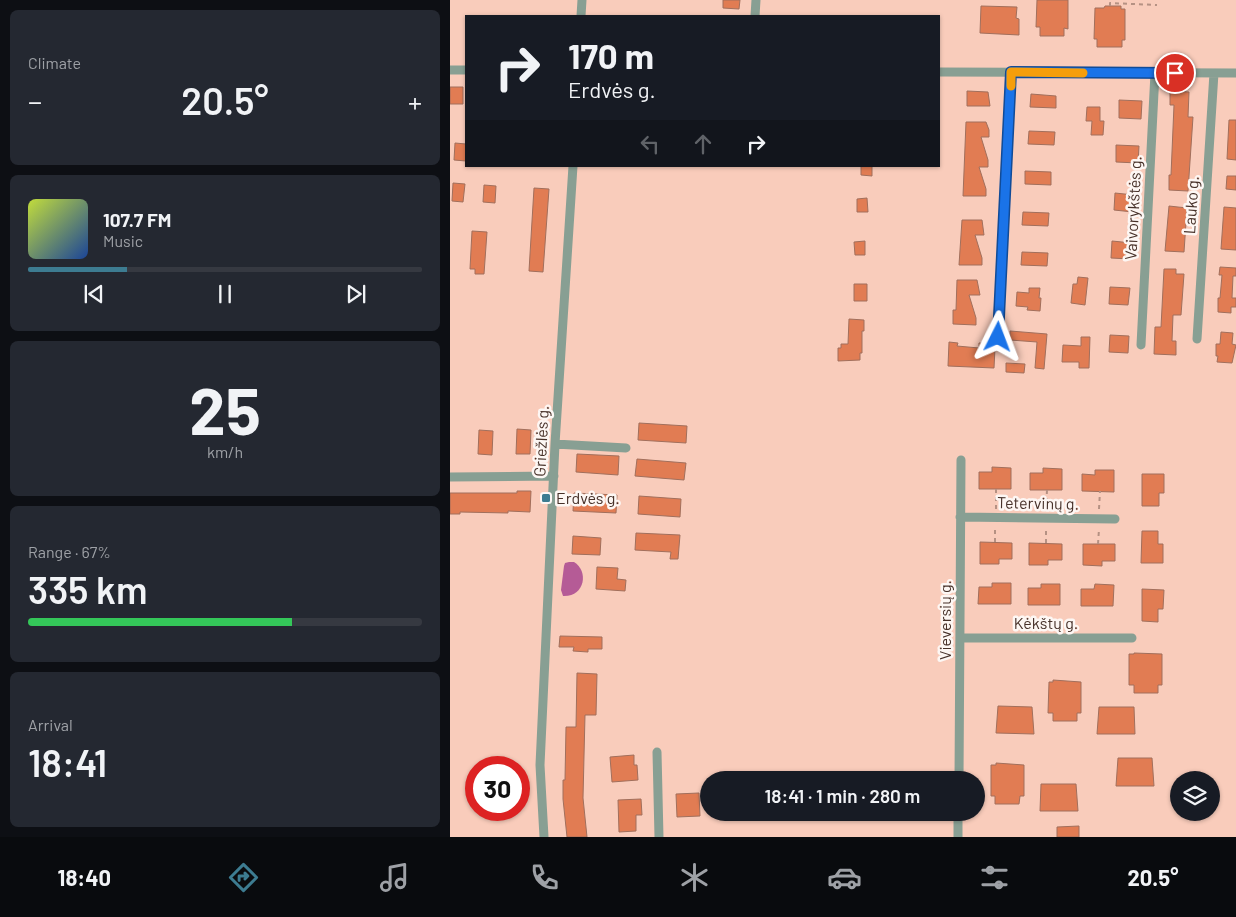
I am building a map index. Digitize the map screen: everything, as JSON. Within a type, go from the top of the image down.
[{"type":"street","points":[[581,15],[582,0]]},
{"type":"street","points":[[755,15],[756,0]]},
{"type":"street","points":[[450,70],[465,70]]},
{"type":"street","points":[[940,72],[1236,73]]},
{"type":"street","points":[[998,337],[1011,72]]},
{"type":"street","name":"Vaivorykštės g.","points":[[1141,345],[1155,73]]},
{"type":"street","name":"Lauko g.","points":[[1197,339],[1214,73]]},
{"type":"street","name":"Griežlės g.","points":[[544,837],[540,765],[555,444],[573,167]]},
{"type":"street","points":[[555,444],[626,448]]},
{"type":"street","name":"Vieversių g.","points":[[959,771],[961,460]]},
{"type":"street","points":[[450,477],[554,476]]},
{"type":"street","name":"Tetervinų g.","points":[[960,517],[1115,519]]},
{"type":"street","name":"Kėkštų g.","points":[[960,638],[1132,638]]},
{"type":"street","points":[[657,752],[659,837]]},
{"type":"street","points":[[958,821],[958,837]]},
{"type":"path","points":[[1110,6],[1110,4],[1157,5]]},
{"type":"shaded area","points":[[574,562],[579,566],[582,571],[582,583],[576,592],[563,596],[561,590],[564,566],[565,563]]},
{"type":"building","points":[[723,0],[740,0],[739,9],[723,8]]},
{"type":"building","points":[[1037,0],[1068,0],[1068,29],[1064,28],[1064,36],[1040,36],[1040,27],[1036,27]]},
{"type":"building","points":[[981,6],[1017,7],[1016,18],[1019,19],[1019,35],[980,33]]},
{"type":"building","points":[[1105,6],[1121,6],[1121,9],[1125,9],[1125,40],[1122,40],[1122,47],[1097,47],[1097,39],[1094,39],[1095,8],[1104,8]]},
{"type":"building","points":[[450,87],[463,87],[463,104],[450,104]]},
{"type":"building","points":[[967,91],[988,92],[990,106],[967,106]]},
{"type":"building","points":[[1170,91],[1189,92],[1188,117],[1193,117],[1188,191],[1169,190],[1174,105],[1170,105]]},
{"type":"building","points":[[1031,94],[1056,96],[1056,108],[1030,107]]},
{"type":"building","points":[[1119,100],[1142,101],[1141,119],[1119,118]]},
{"type":"building","points":[[1087,107],[1100,107],[1100,121],[1104,121],[1103,135],[1091,135],[1092,121],[1086,121]]},
{"type":"building","points":[[1229,120],[1236,120],[1236,160],[1227,159]]},
{"type":"building","points":[[966,122],[986,122],[989,130],[989,137],[981,137],[988,160],[988,167],[979,167],[986,189],[986,196],[963,196]]},
{"type":"building","points":[[1029,131],[1055,132],[1054,145],[1028,144]]},
{"type":"building","points":[[455,143],[465,144],[465,161],[454,160]]},
{"type":"building","points":[[1116,145],[1139,146],[1138,163],[1116,162]]},
{"type":"building","points":[[861,167],[872,167],[872,176],[861,175]]},
{"type":"building","points":[[1025,171],[1051,172],[1051,185],[1025,184]]},
{"type":"building","points":[[1227,176],[1236,176],[1236,190],[1226,189]]},
{"type":"building","points":[[453,183],[465,184],[463,202],[452,201]]},
{"type":"building","points":[[484,185],[496,186],[495,203],[483,202]]},
{"type":"building","points":[[534,188],[549,189],[543,272],[529,271]]},
{"type":"building","points":[[1115,193],[1134,195],[1133,212],[1114,210]]},
{"type":"building","points":[[867,198],[868,212],[857,212],[857,199]]},
{"type":"building","points":[[1169,206],[1187,208],[1184,252],[1165,251]]},
{"type":"building","points":[[1224,207],[1236,208],[1236,250],[1221,249]]},
{"type":"building","points":[[1023,212],[1049,213],[1048,226],[1022,225]]},
{"type":"building","points":[[962,220],[982,220],[984,235],[975,235],[982,258],[982,265],[959,265]]},
{"type":"building","points":[[472,231],[487,232],[484,274],[475,274],[475,269],[470,269]]},
{"type":"building","points":[[865,241],[865,255],[855,255],[854,242]]},
{"type":"building","points":[[1112,241],[1132,243],[1131,259],[1111,258]]},
{"type":"building","points":[[1022,252],[1048,253],[1047,266],[1021,265]]},
{"type":"building","points":[[1220,267],[1236,268],[1236,276],[1233,276],[1232,298],[1236,298],[1236,307],[1231,307],[1231,313],[1218,312],[1218,298],[1220,298],[1222,275],[1219,275]]},
{"type":"building","points":[[1164,269],[1176,269],[1176,274],[1184,274],[1181,315],[1173,315],[1172,341],[1176,341],[1176,355],[1154,354],[1155,327],[1161,327]]},
{"type":"building","points":[[1078,277],[1088,278],[1085,305],[1071,303],[1073,284],[1077,284]]},
{"type":"building","points":[[957,280],[977,280],[980,295],[969,295],[976,318],[976,325],[953,324],[953,310],[956,310]]},
{"type":"building","points":[[854,284],[867,284],[867,301],[854,301]]},
{"type":"building","points":[[1110,287],[1130,288],[1128,305],[1109,304]]},
{"type":"building","points":[[1029,288],[1040,288],[1040,311],[1027,310],[1028,307],[1016,306],[1017,292],[1029,293]]},
{"type":"building","points":[[849,319],[864,320],[862,353],[860,353],[860,360],[838,361],[838,348],[841,348],[841,344],[848,344]]},
{"type":"building","points":[[1010,331],[1047,334],[1044,369],[1035,368],[1037,342],[1010,340]]},
{"type":"building","points":[[1221,332],[1233,333],[1232,344],[1236,345],[1232,363],[1217,362],[1216,344],[1220,344]]},
{"type":"building","points":[[1110,335],[1129,336],[1128,353],[1109,352]]},
{"type":"building","points":[[1081,337],[1090,337],[1089,368],[1079,368],[1079,362],[1062,362],[1063,345],[1081,346]]},
{"type":"building","points":[[949,342],[958,343],[957,346],[979,348],[979,343],[988,343],[987,347],[995,348],[994,368],[948,366]]},
{"type":"building","points":[[1006,363],[1025,364],[1024,373],[1006,372]]},
{"type":"building","points":[[639,423],[687,426],[686,443],[638,440]]},
{"type":"building","points":[[517,429],[531,430],[530,454],[516,454]]},
{"type":"building","points":[[479,430],[493,431],[492,455],[478,454]]},
{"type":"building","points":[[577,454],[619,456],[618,475],[576,472]]},
{"type":"building","points":[[637,459],[686,463],[684,480],[635,476]]},
{"type":"building","points":[[992,467],[1011,468],[1011,489],[979,489],[979,472],[992,472]]},
{"type":"building","points":[[1043,468],[1062,469],[1062,490],[1030,490],[1030,473],[1043,473]]},
{"type":"building","points":[[1095,470],[1114,470],[1114,492],[1082,491],[1082,474],[1095,475]]},
{"type":"building","points":[[1142,474],[1164,474],[1164,493],[1159,493],[1159,506],[1142,506]]},
{"type":"building","points":[[517,491],[531,491],[530,512],[460,512],[460,514],[450,514],[450,493],[517,493]]},
{"type":"building","points":[[574,493],[617,495],[616,513],[573,511]]},
{"type":"building","points":[[639,496],[681,499],[680,517],[638,514]]},
{"type":"building","points":[[1142,531],[1158,531],[1158,544],[1163,544],[1163,563],[1141,563]]},
{"type":"building","points":[[636,533],[680,535],[678,559],[670,559],[671,552],[635,550]]},
{"type":"building","points":[[573,536],[601,538],[600,555],[572,554]]},
{"type":"building","points":[[980,542],[1012,543],[1012,559],[999,559],[999,564],[980,564]]},
{"type":"building","points":[[1029,543],[1062,544],[1062,560],[1048,560],[1048,565],[1029,565]]},
{"type":"building","points":[[1083,544],[1115,544],[1115,561],[1102,561],[1102,566],[1083,565]]},
{"type":"building","points":[[597,567],[618,568],[617,579],[626,580],[625,591],[596,589]]},
{"type":"building","points":[[992,583],[1011,583],[1011,604],[978,604],[979,587],[992,587]]},
{"type":"building","points":[[1041,584],[1060,584],[1060,605],[1028,605],[1028,588],[1041,588]]},
{"type":"building","points":[[1095,584],[1114,585],[1113,606],[1081,606],[1081,589],[1094,589]]},
{"type":"building","points":[[1142,589],[1164,590],[1163,609],[1158,609],[1158,622],[1142,621]]},
{"type":"building","points":[[560,636],[602,637],[602,649],[588,649],[588,652],[573,651],[574,647],[559,647]]},
{"type":"building","points":[[1129,654],[1162,654],[1162,685],[1158,685],[1158,693],[1134,693],[1134,685],[1129,685]]},
{"type":"building","points":[[577,673],[597,674],[596,715],[585,715],[583,798],[587,837],[567,837],[563,799],[566,727],[576,727]]},
{"type":"building","points":[[1053,680],[1081,682],[1081,713],[1077,713],[1077,721],[1053,721],[1053,713],[1048,713],[1049,682],[1053,682]]},
{"type":"building","points":[[998,706],[1032,707],[1034,734],[996,733]]},
{"type":"building","points":[[1099,707],[1134,707],[1135,734],[1097,734]]},
{"type":"building","points":[[634,755],[634,765],[637,765],[638,780],[612,782],[610,757]]},
{"type":"building","points":[[1118,758],[1152,758],[1154,786],[1116,786]]},
{"type":"building","points":[[996,763],[1024,765],[1024,796],[1020,796],[1019,804],[995,804],[995,796],[991,796],[991,765],[996,765]]},
{"type":"building","points":[[1041,784],[1076,784],[1078,811],[1040,811]]},
{"type":"building","points":[[699,793],[700,816],[677,817],[676,794]]},
{"type":"building","points":[[641,799],[642,815],[636,815],[636,831],[619,832],[618,800]]},
{"type":"building","points":[[1079,826],[1079,837],[1057,837],[1057,827]]},
{"type":"slow traffic","points":[[1011,86],[1011,72],[1083,73]]},
{"type":"place","name":"Erdvės g.","points":[[546,498]]},
{"type":"route","points":[[998,337],[1011,72],[1175,73]]}]
